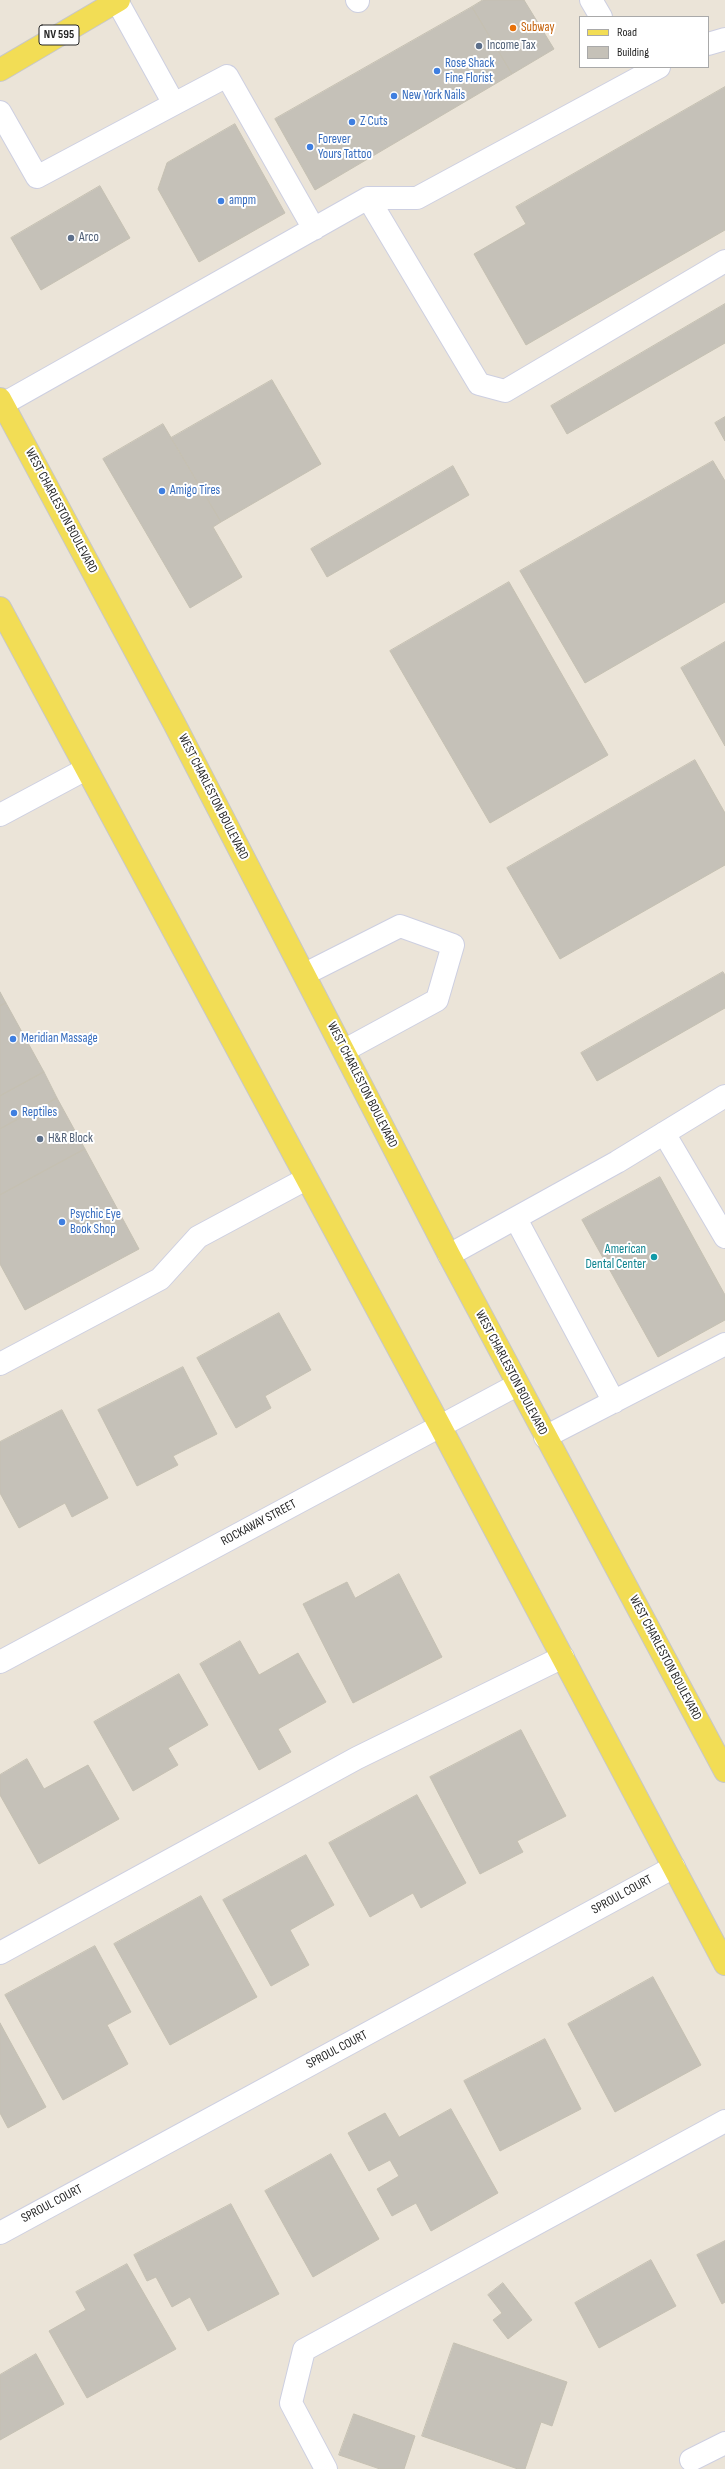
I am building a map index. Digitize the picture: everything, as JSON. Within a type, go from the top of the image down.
[{"type":"main road","name":"NV 595","points":[[0,70],[118,1]]},
{"type":"main road","name":"WEST CHARLESTON BOULEVARD","points":[[2,402],[174,723],[345,1050],[517,1385],[725,1771]]},
{"type":"main road","points":[[0,608],[563,1656],[725,1964]]},
{"type":"street","points":[[591,0],[600,16]]},
{"type":"street","points":[[118,1],[174,104]]},
{"type":"street","points":[[709,44],[725,39]]},
{"type":"street","points":[[2,402],[368,198],[417,198],[633,73],[655,68]]},
{"type":"street","points":[[0,112],[37,177],[227,76],[314,229]]},
{"type":"street","points":[[368,198],[479,384],[505,391],[725,261]]},
{"type":"street","points":[[0,815],[86,769]]},
{"type":"street","points":[[305,974],[400,926],[454,945],[437,1000],[345,1050]]},
{"type":"street","points":[[449,1255],[516,1219],[725,1096]]},
{"type":"street","points":[[664,1133],[725,1237]]},
{"type":"street","points":[[0,1364],[160,1279],[198,1237],[306,1178]]},
{"type":"street","points":[[516,1219],[614,1402]]},
{"type":"street","points":[[545,1437],[725,1344]]},
{"type":"street","name":"ROCKAWAY STREET","points":[[0,1662],[517,1385]]},
{"type":"street","points":[[0,1953],[357,1758],[563,1656]]},
{"type":"street","name":"SPROUL COURT","points":[[0,2233],[674,1867]]},
{"type":"street","points":[[326,2469],[291,2403],[304,2350],[725,2121]]},
{"type":"street","points":[[692,2460],[725,2443]]},
{"type":"building","name":"Subway","points":[[483,0],[524,0],[554,49],[512,74],[472,7]]},
{"type":"building","points":[[472,7],[512,74],[315,190],[275,119]]},
{"type":"building","points":[[725,87],[725,230],[526,345],[474,254],[526,224],[516,207]]},
{"type":"building","name":"ampm","points":[[235,124],[285,213],[199,262],[158,189],[167,163]]},
{"type":"building","points":[[100,186],[130,238],[41,290],[11,238]]},
{"type":"building","points":[[725,304],[725,343],[567,434],[551,406]]},
{"type":"building","points":[[272,380],[321,464],[221,522],[171,438]]},
{"type":"building","points":[[725,417],[725,441],[715,423]]},
{"type":"building","name":"Amigo Tires","points":[[163,424],[221,522],[213,527],[242,577],[190,608],[103,459]]},
{"type":"building","points":[[713,461],[725,481],[725,602],[585,683],[520,571]]},
{"type":"building","points":[[453,466],[469,495],[327,577],[311,549]]},
{"type":"building","points":[[509,582],[608,755],[490,823],[390,651]]},
{"type":"building","points":[[725,642],[725,746],[681,668]]},
{"type":"building","points":[[695,760],[725,813],[725,865],[560,959],[507,868]]},
{"type":"building","points":[[723,972],[725,975],[725,1008],[597,1081],[581,1053]]},
{"type":"building","points":[[0,992],[6,1003],[0,1006]]},
{"type":"building","name":"Meridian Massage","points":[[6,1003],[44,1072],[0,1096],[0,1006]]},
{"type":"building","name":"Reptiles","points":[[44,1072],[57,1098],[0,1129],[0,1096]]},
{"type":"building","name":"H&R Block","points":[[57,1098],[85,1149],[0,1195],[0,1129]]},
{"type":"building","name":"Psychic Eye Book Shop","points":[[85,1149],[139,1249],[25,1310],[0,1264],[0,1195]]},
{"type":"building","name":"American Dental Center","points":[[660,1177],[725,1295],[725,1320],[658,1357],[582,1220]]},
{"type":"building","points":[[279,1313],[311,1370],[265,1396],[271,1408],[236,1428],[197,1358]]},
{"type":"building","points":[[183,1367],[217,1434],[173,1456],[178,1465],[137,1486],[98,1410]]},
{"type":"building","points":[[62,1410],[108,1498],[72,1517],[65,1503],[19,1528],[0,1493],[0,1442]]},
{"type":"building","points":[[399,1574],[442,1657],[353,1703],[303,1604],[347,1582],[355,1598]]},
{"type":"building","points":[[240,1641],[259,1675],[298,1653],[326,1702],[278,1729],[291,1752],[259,1770],[200,1664]]},
{"type":"building","points":[[179,1674],[208,1725],[168,1748],[178,1765],[133,1791],[94,1722]]},
{"type":"building","points":[[521,1730],[566,1816],[517,1841],[523,1852],[480,1874],[430,1777]]},
{"type":"building","points":[[27,1759],[44,1789],[88,1765],[119,1819],[39,1864],[0,1795],[0,1775]]},
{"type":"building","points":[[417,1795],[466,1883],[421,1908],[413,1893],[370,1917],[329,1843]]},
{"type":"building","points":[[306,1855],[334,1905],[290,1930],[309,1965],[271,1986],[223,1900]]},
{"type":"building","points":[[201,1896],[257,1997],[170,2045],[114,1944]]},
{"type":"building","points":[[95,1946],[131,2012],[107,2025],[128,2064],[63,2100],[5,1995]]},
{"type":"building","points":[[653,1977],[701,2065],[615,2112],[568,2024]]},
{"type":"building","points":[[0,2023],[46,2107],[8,2128],[0,2113]]},
{"type":"building","points":[[545,2039],[581,2109],[500,2151],[464,2081]]},
{"type":"building","points":[[451,2109],[498,2193],[431,2231],[416,2203],[392,2216],[377,2189],[399,2176],[390,2160],[369,2171],[348,2133],[385,2113],[399,2137]]},
{"type":"building","points":[[331,2154],[379,2239],[313,2277],[265,2191]]},
{"type":"building","points":[[231,2204],[279,2294],[208,2331],[190,2297],[172,2307],[156,2277],[147,2281],[134,2255]]},
{"type":"building","points":[[725,2241],[725,2302],[722,2304],[697,2255]]},
{"type":"building","points":[[651,2260],[676,2306],[599,2348],[575,2303]]},
{"type":"building","points":[[127,2264],[176,2349],[87,2398],[49,2331],[86,2310],[76,2292]]},
{"type":"building","points":[[503,2283],[532,2320],[508,2339],[493,2320],[502,2313],[488,2295]]},
{"type":"building","points":[[454,2343],[567,2382],[552,2426],[541,2422],[525,2469],[518,2469],[422,2436]]},
{"type":"building","points":[[36,2354],[64,2404],[0,2440],[0,2375]]},
{"type":"building","points":[[354,2414],[415,2436],[404,2469],[380,2469],[339,2455]]},
{"type":"place","name":"Subway","points":[[513,28]]},
{"type":"place","name":"Income Tax","points":[[479,46]]},
{"type":"place","name":"Rose Shack Fine Florist","points":[[437,71]]},
{"type":"place","name":"New York Nails","points":[[394,96]]},
{"type":"place","name":"Z Cuts","points":[[352,122]]},
{"type":"place","name":"Forever Yours Tattoo","points":[[310,147]]},
{"type":"place","name":"ampm","points":[[221,201]]},
{"type":"place","name":"Arco","points":[[71,238]]},
{"type":"place","name":"Amigo Tires","points":[[162,491]]},
{"type":"place","name":"Meridian Massage","points":[[13,1039]]},
{"type":"place","name":"Reptiles","points":[[14,1113]]},
{"type":"place","name":"H&R Block","points":[[40,1139]]},
{"type":"place","name":"Psychic Eye Book Shop","points":[[62,1222]]},
{"type":"place","name":"American Dental Center","points":[[654,1257]]}]
